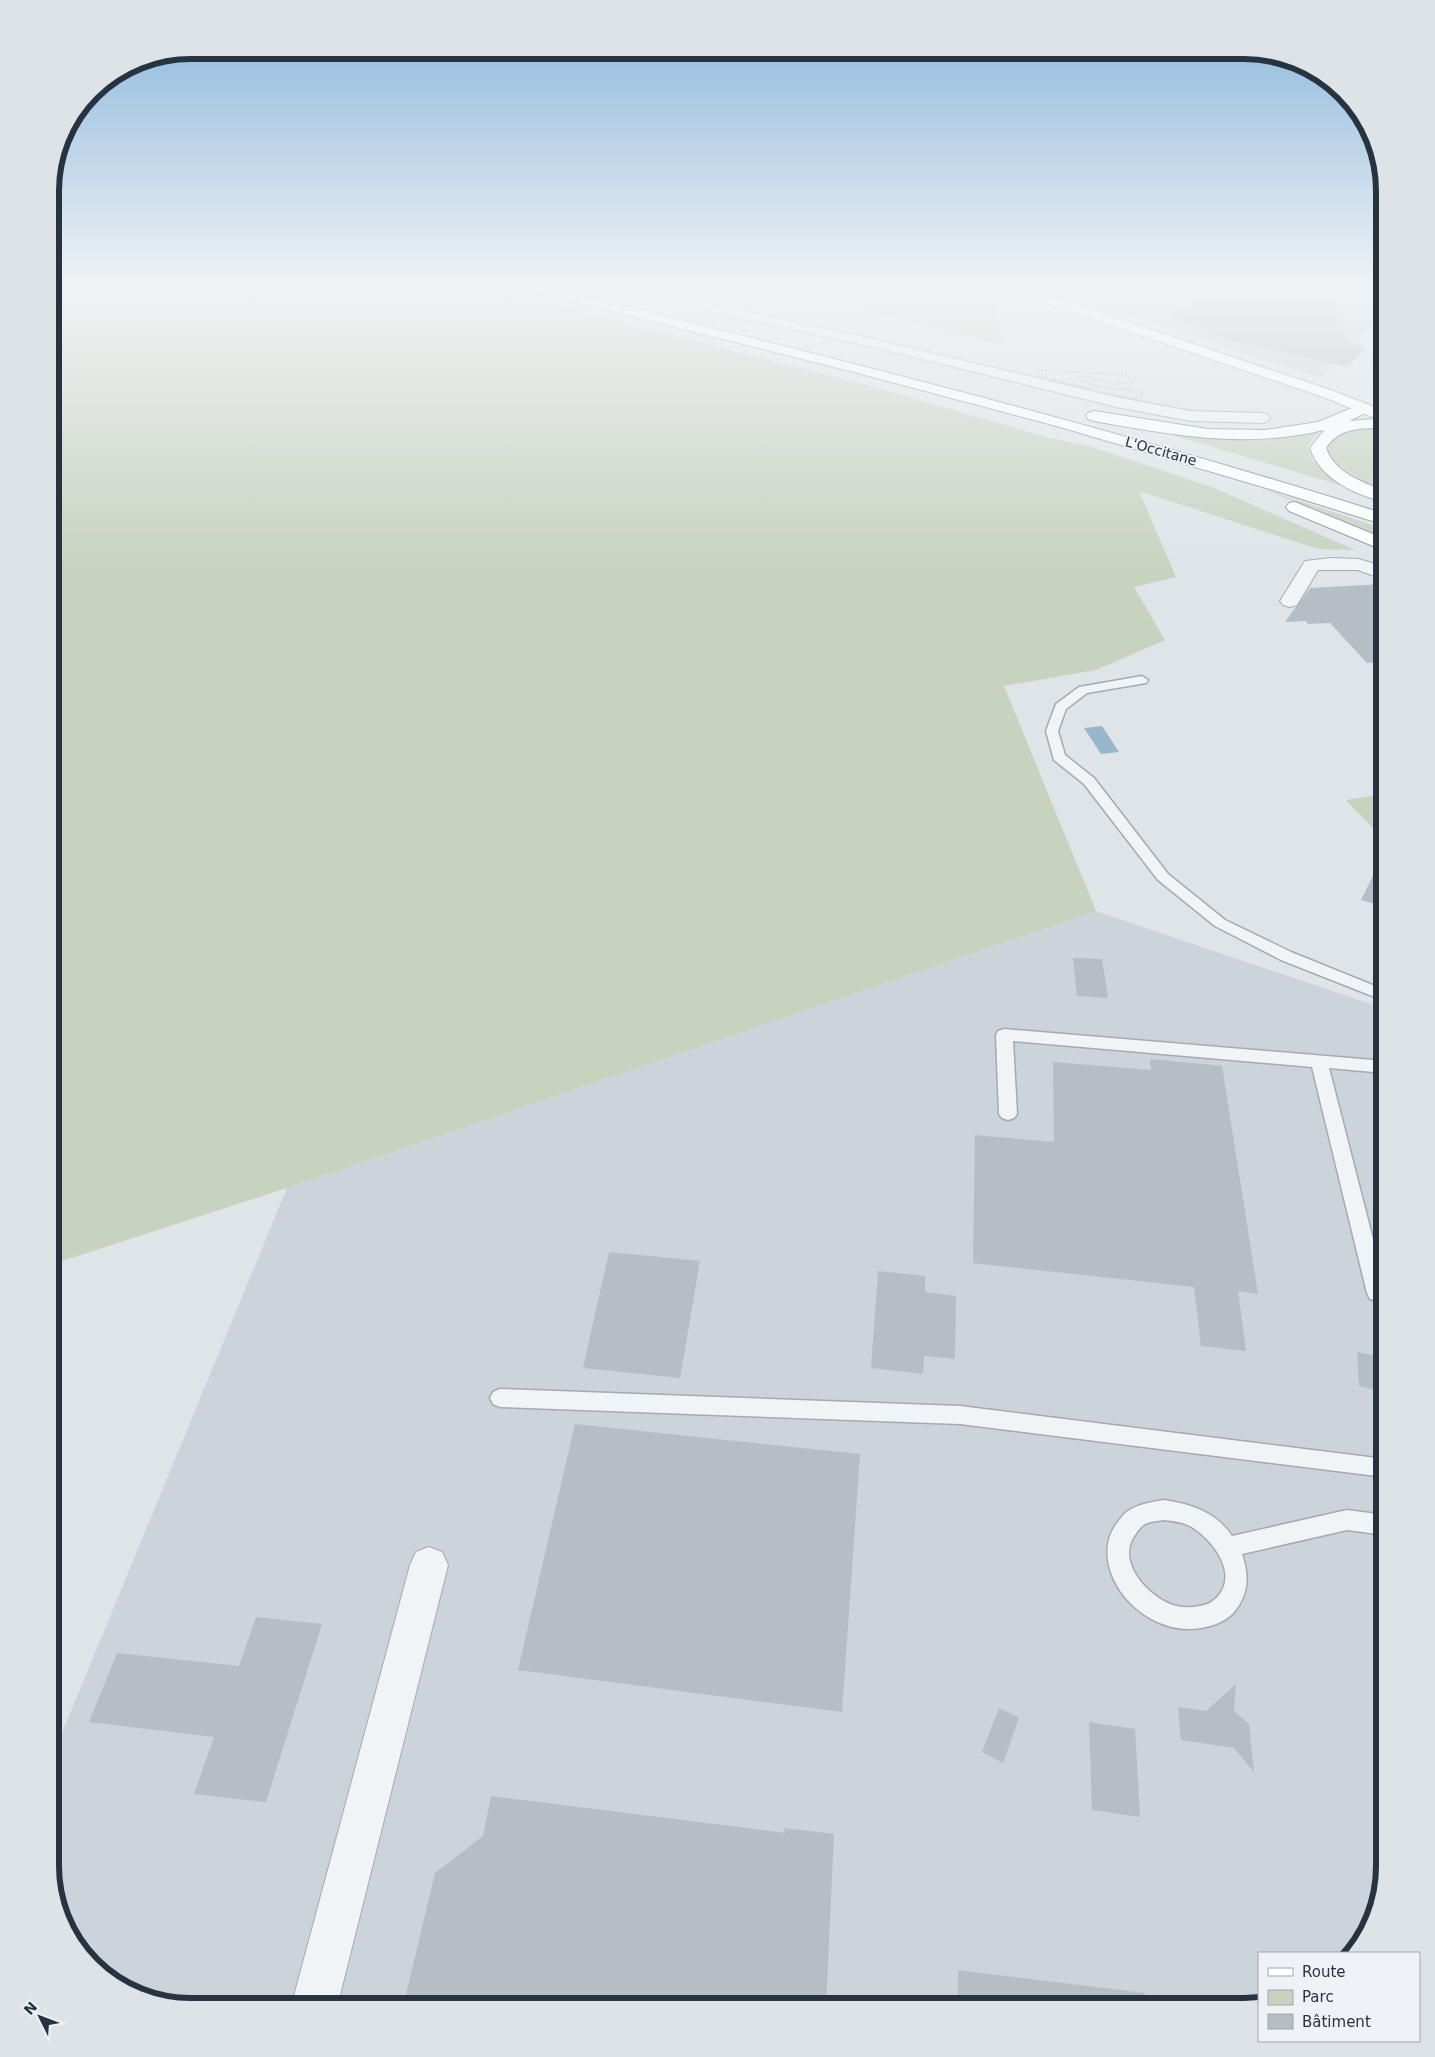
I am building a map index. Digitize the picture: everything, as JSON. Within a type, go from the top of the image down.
[{"type":"main road","name":"L'Occitane","points":[[905,382],[1023,412],[1265,481],[1376,517]]},
{"type":"main road","name":"L'Occitane","points":[[948,382],[1064,411],[1216,454],[1376,503]]},
{"type":"main road","points":[[1288,382],[1376,413]]},
{"type":"main road","points":[[1064,411],[1181,431],[1252,435],[1280,434],[1324,426],[1364,408]]},
{"type":"main road","points":[[1376,420],[1338,428],[1327,434],[1318,448],[1323,461],[1338,475],[1376,493]]},
{"type":"main road","points":[[1114,438],[1132,448],[1215,475],[1268,496],[1376,542]]},
{"type":"street","points":[[1034,382],[1120,403],[1191,416],[1262,418]]},
{"type":"street","points":[[1290,601],[1312,565],[1341,562],[1376,570]]},
{"type":"street","points":[[316,1998],[429,1566]]},
{"type":"lane","points":[[1142,680],[1083,690],[1060,707],[1052,731],[1060,757],[1089,781],[1163,877],[1220,923],[1286,956],[1376,992]]},
{"type":"lane","points":[[1008,1114],[1004,1035],[1376,1066]]},
{"type":"lane","points":[[1319,1062],[1376,1288]]},
{"type":"lane","points":[[500,1398],[960,1415],[1376,1467]]},
{"type":"lane","points":[[1164,1510],[1182,1512],[1200,1520],[1216,1532],[1228,1547],[1236,1566],[1237,1584],[1230,1600],[1218,1612],[1201,1619],[1180,1619],[1159,1613],[1141,1601],[1127,1585],[1120,1566],[1118,1549],[1122,1533],[1132,1521],[1147,1513],[1164,1510]]},
{"type":"lane","points":[[1228,1547],[1347,1520],[1376,1524]]},
{"type":"shaded area","points":[[1096,911],[1376,1006],[1376,1866],[1372,1901],[1359,1932],[1349,1947],[1345,1952],[1258,1952],[1258,1997],[1244,1998],[182,1998],[165,1996],[140,1988],[110,1971],[86,1947],[76,1932],[63,1901],[59,1866],[59,1740],[287,1188]]},
{"type":"green space","points":[[59,382],[855,382],[1046,437],[1089,446],[1214,488],[1355,550],[1318,549],[1139,491],[1176,577],[1134,587],[1165,640],[1096,670],[1004,686],[1096,911],[287,1188],[59,1262]]},
{"type":"green space","points":[[1361,426],[1376,428],[1376,486],[1361,481],[1328,458],[1328,447],[1333,437]]},
{"type":"green space","points":[[1155,430],[1218,437],[1259,438],[1300,435],[1321,430],[1307,446],[1313,461],[1327,474],[1357,490]]},
{"type":"green space","points":[[1260,488],[1376,526],[1376,534]]},
{"type":"green space","points":[[1376,795],[1376,832],[1346,800]]},
{"type":"water","points":[[1102,726],[1119,752],[1101,754],[1084,728]]},
{"type":"building","points":[[1376,584],[1376,662],[1367,663],[1330,623],[1285,622],[1310,588]]},
{"type":"building","points":[[1376,869],[1376,904],[1361,900]]},
{"type":"building","points":[[1073,958],[1102,959],[1108,998],[1077,996]]},
{"type":"building","points":[[1150,1059],[1222,1066],[1258,1294],[1238,1291],[1246,1351],[1201,1346],[1194,1287],[973,1263],[975,1135],[1054,1142],[1053,1062],[1151,1070]]},
{"type":"building","points":[[609,1252],[700,1261],[680,1378],[583,1368]]},
{"type":"building","points":[[878,1271],[925,1276],[925,1292],[956,1296],[955,1359],[924,1356],[923,1374],[871,1368]]},
{"type":"building","points":[[1357,1352],[1376,1356],[1376,1390],[1359,1386]]},
{"type":"building","points":[[575,1424],[860,1454],[842,1712],[518,1670]]},
{"type":"building","points":[[256,1617],[322,1624],[266,1802],[194,1794],[214,1737],[89,1722],[117,1653],[239,1666]]},
{"type":"building","points":[[1236,1684],[1234,1711],[1249,1724],[1254,1772],[1234,1748],[1181,1740],[1178,1707],[1206,1711]]},
{"type":"building","points":[[999,1708],[1019,1718],[1003,1763],[982,1752]]},
{"type":"building","points":[[1089,1722],[1135,1729],[1140,1817],[1092,1810]]},
{"type":"building","points":[[491,1796],[785,1833],[784,1828],[834,1834],[826,1998],[405,1998],[435,1873],[483,1836]]},
{"type":"building","points":[[958,1970],[1145,1993],[1145,1998],[958,1998]]}]
